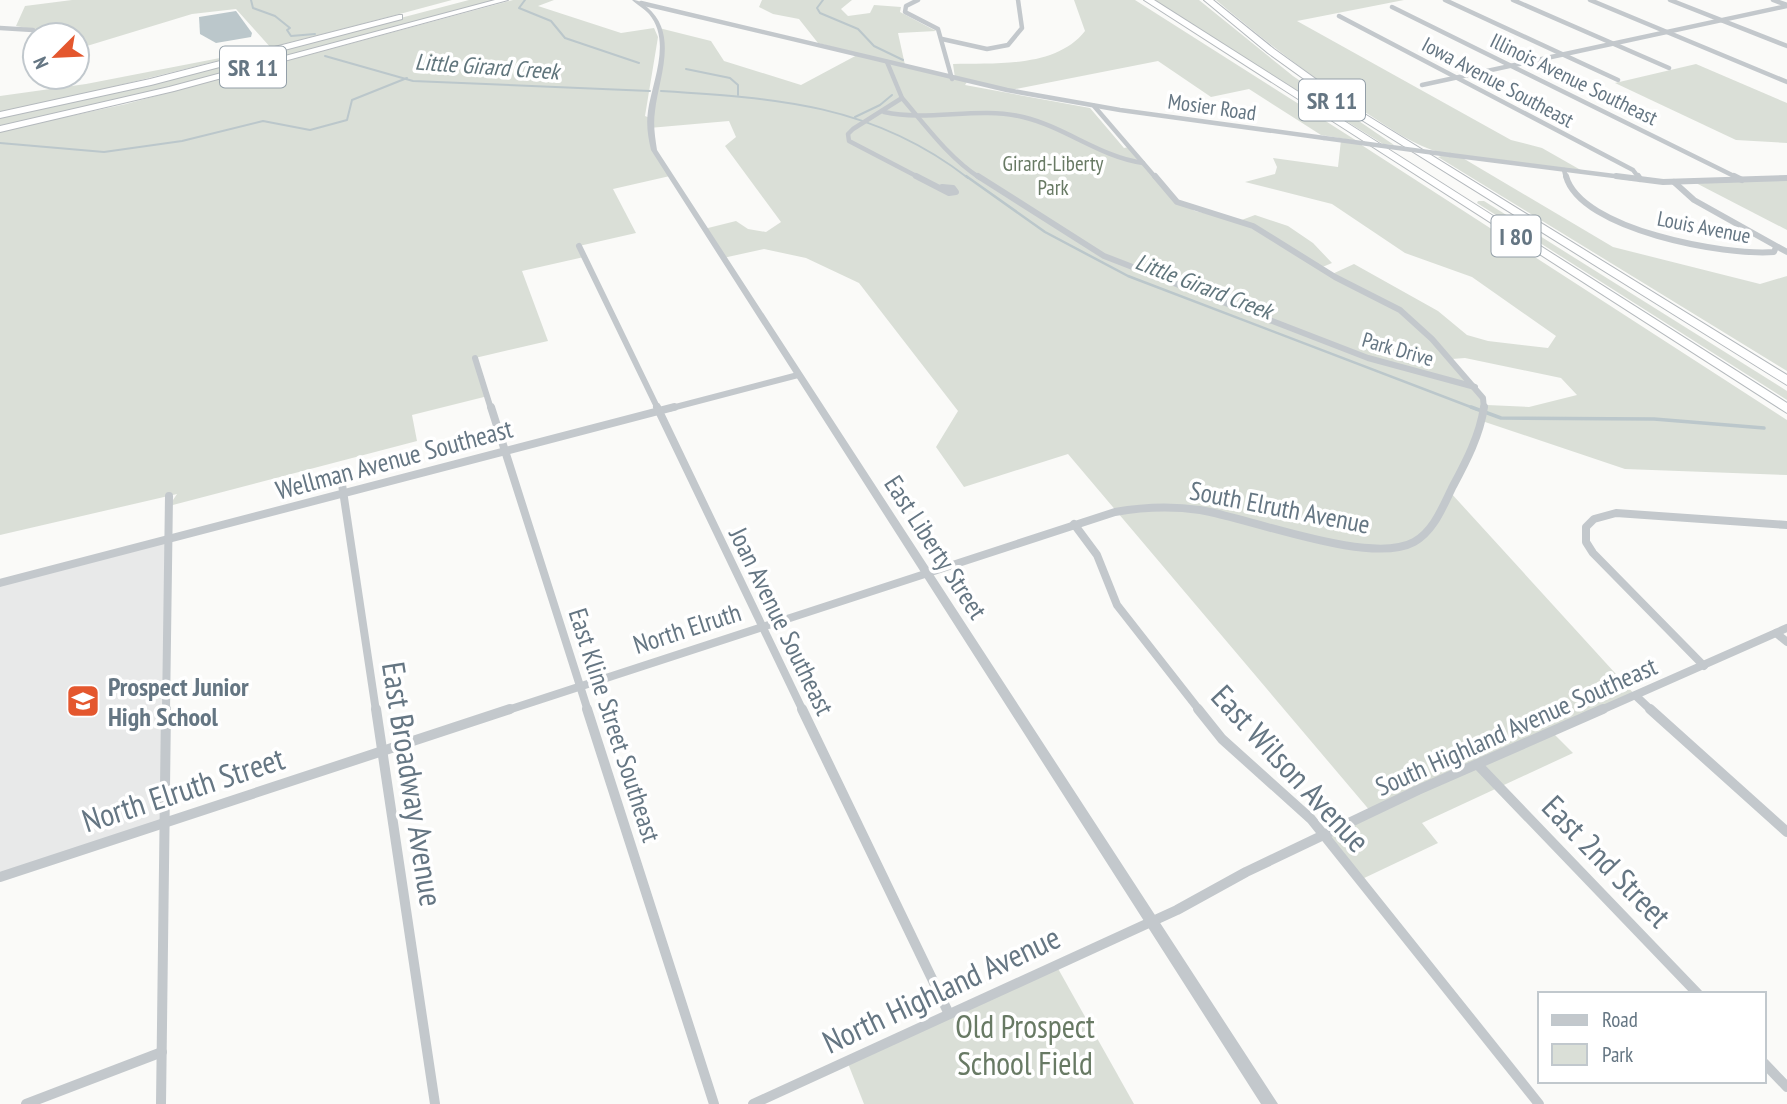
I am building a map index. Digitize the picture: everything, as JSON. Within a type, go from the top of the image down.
[{"type":"highway","name":"SR 11","points":[[0,116],[120,89],[464,0]]},
{"type":"highway","name":"SR 11","points":[[0,129],[184,86],[504,0]]},
{"type":"highway","points":[[1139,0],[1246,63]]},
{"type":"highway","name":"I 80","points":[[1149,0],[1787,409]]},
{"type":"highway","name":"SR 11","points":[[1206,0],[1316,89],[1440,168],[1471,184]]},
{"type":"highway","name":"I 80","points":[[1471,184],[1787,381]]},
{"type":"street","points":[[918,0],[906,6],[905,12],[937,28],[952,79]]},
{"type":"street","points":[[942,39],[987,49],[1005,47],[1022,28],[1018,0]]},
{"type":"street","points":[[1445,0],[1618,80]]},
{"type":"street","points":[[1513,0],[1669,68]]},
{"type":"street","points":[[1590,0],[1787,82]]},
{"type":"street","points":[[1670,0],[1787,46]]},
{"type":"street","points":[[1773,0],[1787,5]]},
{"type":"street","name":"Mosier Road","points":[[638,2],[952,79],[1094,106],[1640,179],[1674,182],[1787,178]]},
{"type":"street","name":"East Liberty Street","points":[[638,2],[659,27],[663,41],[649,123],[654,150],[1270,1104]]},
{"type":"street","points":[[1422,85],[1787,5]]},
{"type":"street","name":"Illinois Avenue Southeast","points":[[1392,7],[1742,180]]},
{"type":"street","name":"Iowa Avenue Southeast","points":[[1339,16],[1633,170],[1640,179]]},
{"type":"street","points":[[0,28],[21,29]]},
{"type":"street","name":"Park Drive","points":[[887,62],[902,98],[968,170],[1104,256],[1368,358],[1475,387]]},
{"type":"street","points":[[902,98],[859,124],[848,134],[851,144],[942,187]]},
{"type":"street","name":"Park Drive","points":[[1094,106],[1180,204],[1261,229],[1335,277],[1400,310],[1432,339],[1475,387]]},
{"type":"street","points":[[884,111],[915,115],[975,112],[1023,117],[1068,132],[1122,160],[1143,163]]},
{"type":"street","name":"Louis Avenue","points":[[1564,170],[1570,190],[1579,198],[1644,232],[1679,241],[1758,253],[1774,252],[1776,247]]},
{"type":"street","points":[[1674,182],[1694,200],[1770,240],[1776,247],[1787,252]]},
{"type":"street","name":"Joan Avenue Southeast","points":[[579,246],[949,1014]]},
{"type":"street","name":"East Kline Street Southeast","points":[[475,358],[714,1104]]},
{"type":"street","name":"Wellman Avenue Southeast","points":[[0,583],[798,375]]},
{"type":"street","name":"South Elruth Avenue","points":[[926,572],[1122,510],[1170,508],[1232,516],[1365,547],[1406,545],[1423,536],[1434,523],[1485,412],[1475,387]]},
{"type":"street","name":"East Broadway Avenue","points":[[340,471],[435,1104]]},
{"type":"street","points":[[161,1104],[169,496]]},
{"type":"street","points":[[1704,666],[1593,553],[1586,542],[1586,527],[1601,515],[1616,513],[1787,526]]},
{"type":"street","name":"East Wilson Avenue","points":[[1074,524],[1097,555],[1117,605],[1222,739],[1292,799],[1324,835],[1539,1104]]},
{"type":"street","name":"North Elruth","points":[[382,751],[926,572]]},
{"type":"street","name":"South Highland Avenue Southeast","points":[[1152,921],[1324,835],[1787,628]]},
{"type":"street","points":[[1776,633],[1787,642]]},
{"type":"street","points":[[1636,695],[1787,832]]},
{"type":"street","name":"North Elruth Street","points":[[0,877],[382,751]]},
{"type":"street","name":"East 2nd Street","points":[[1478,765],[1696,992]]},
{"type":"street","name":"North Highland Avenue","points":[[754,1104],[1152,921]]},
{"type":"street","points":[[26,1104],[162,1052]]},
{"type":"street","points":[[1766,1065],[1787,1087]]},
{"type":"shaded area","points":[[236,11],[252,33],[251,37],[216,43],[200,34],[199,17]]},
{"type":"shaded area","name":"Prospect Junior High School","points":[[168,539],[164,823],[0,877],[0,583]]},
{"type":"green space","points":[[72,0],[452,0],[271,48],[236,9],[192,14],[91,45],[91,21],[21,21],[21,27],[16,26],[25,6]]},
{"type":"green space","points":[[469,0],[499,0],[199,80],[0,127],[0,118],[169,79]]},
{"type":"green space","name":"Girard-Liberty Park","points":[[513,0],[554,0],[538,6],[621,33],[654,28],[658,37],[645,116],[650,118],[663,49],[659,28],[711,41],[724,61],[801,85],[859,54],[818,43],[799,19],[773,14],[759,7],[762,0],[852,0],[841,9],[848,16],[870,13],[874,5],[901,7],[900,12],[936,31],[898,33],[905,65],[967,82],[965,85],[1090,108],[1124,148],[1129,147],[1171,197],[1195,211],[1239,221],[1255,215],[1288,226],[1313,243],[1332,263],[1320,268],[1330,275],[1354,264],[1438,311],[1467,335],[1488,341],[1548,348],[1556,336],[1472,277],[1405,253],[1332,204],[1245,182],[1275,174],[1277,167],[1273,158],[1338,167],[1341,140],[1360,144],[1787,420],[1787,475],[1625,469],[1482,421],[1450,492],[1636,696],[1552,732],[1573,753],[1422,823],[1438,843],[1360,880],[1324,834],[1371,812],[1068,454],[964,487],[936,447],[958,411],[859,283],[806,258],[764,249],[723,258],[704,229],[736,221],[748,229],[766,232],[781,222],[725,146],[736,137],[729,121],[649,128],[651,143],[670,176],[613,189],[636,233],[579,246],[584,257],[522,271],[548,341],[475,358],[488,396],[412,415],[417,441],[169,506],[177,494],[0,535],[0,131],[126,104]],"holes":[[[1465,358],[1561,378],[1577,395],[1529,407],[1487,405],[1452,359]]]},
{"type":"green space","points":[[1074,0],[1135,0],[1357,141],[1321,135],[1249,89],[1211,97],[1158,61],[1011,90],[955,78],[953,64],[1024,61],[1058,52],[1073,43],[1085,31]]},
{"type":"green space","points":[[1152,0],[1199,0],[1293,76],[1394,145],[1383,144]]},
{"type":"green space","points":[[1216,0],[1404,0],[1297,21],[1511,140],[1542,148],[1586,173],[1461,157],[1613,247],[1760,284],[1787,276],[1787,371],[1438,157],[1447,154],[1417,144],[1371,116],[1292,61]]},
{"type":"green space","points":[[262,50],[0,113],[0,96],[36,91],[91,91],[91,83]]},
{"type":"green space","points":[[1696,64],[1787,103],[1787,143],[1736,140],[1615,83]]},
{"type":"green space","points":[[1787,178],[1787,230],[1694,182]]},
{"type":"green space","points":[[1484,201],[1787,391],[1787,400],[1477,203]]},
{"type":"green space","name":"Old Prospect School Field","points":[[1056,965],[1134,1104],[864,1104],[847,1061]]},
{"type":"waterway","name":"Little Girard Creek","points":[[251,0],[253,8],[275,16],[290,28],[287,30],[291,36],[315,34]]},
{"type":"waterway","points":[[525,0],[519,8],[551,21],[565,38],[639,63]]},
{"type":"waterway","points":[[823,0],[817,8],[820,13],[858,29],[874,46],[903,60]]},
{"type":"waterway","name":"Little Girard Creek","points":[[325,56],[405,79]]},
{"type":"waterway","points":[[686,69],[730,78],[738,85],[738,95]]},
{"type":"waterway","points":[[0,143],[104,152],[182,141],[263,121],[310,130],[347,120],[352,100],[405,79]]},
{"type":"waterway","name":"Little Girard Creek","points":[[405,79],[650,91]]},
{"type":"waterway","name":"Little Girard Creek","points":[[661,91],[744,97],[822,109],[896,134],[932,153],[968,178]]},
{"type":"waterway","points":[[855,117],[880,105],[892,95]]},
{"type":"waterway","name":"Little Girard Creek","points":[[966,176],[1045,232],[1128,276],[1476,409]]},
{"type":"waterway","name":"Little Girard Creek","points":[[1471,407],[1501,418],[1654,419],[1764,428]]},
{"type":"place","name":"Prospect Junior High School","points":[[83,701]]}]
